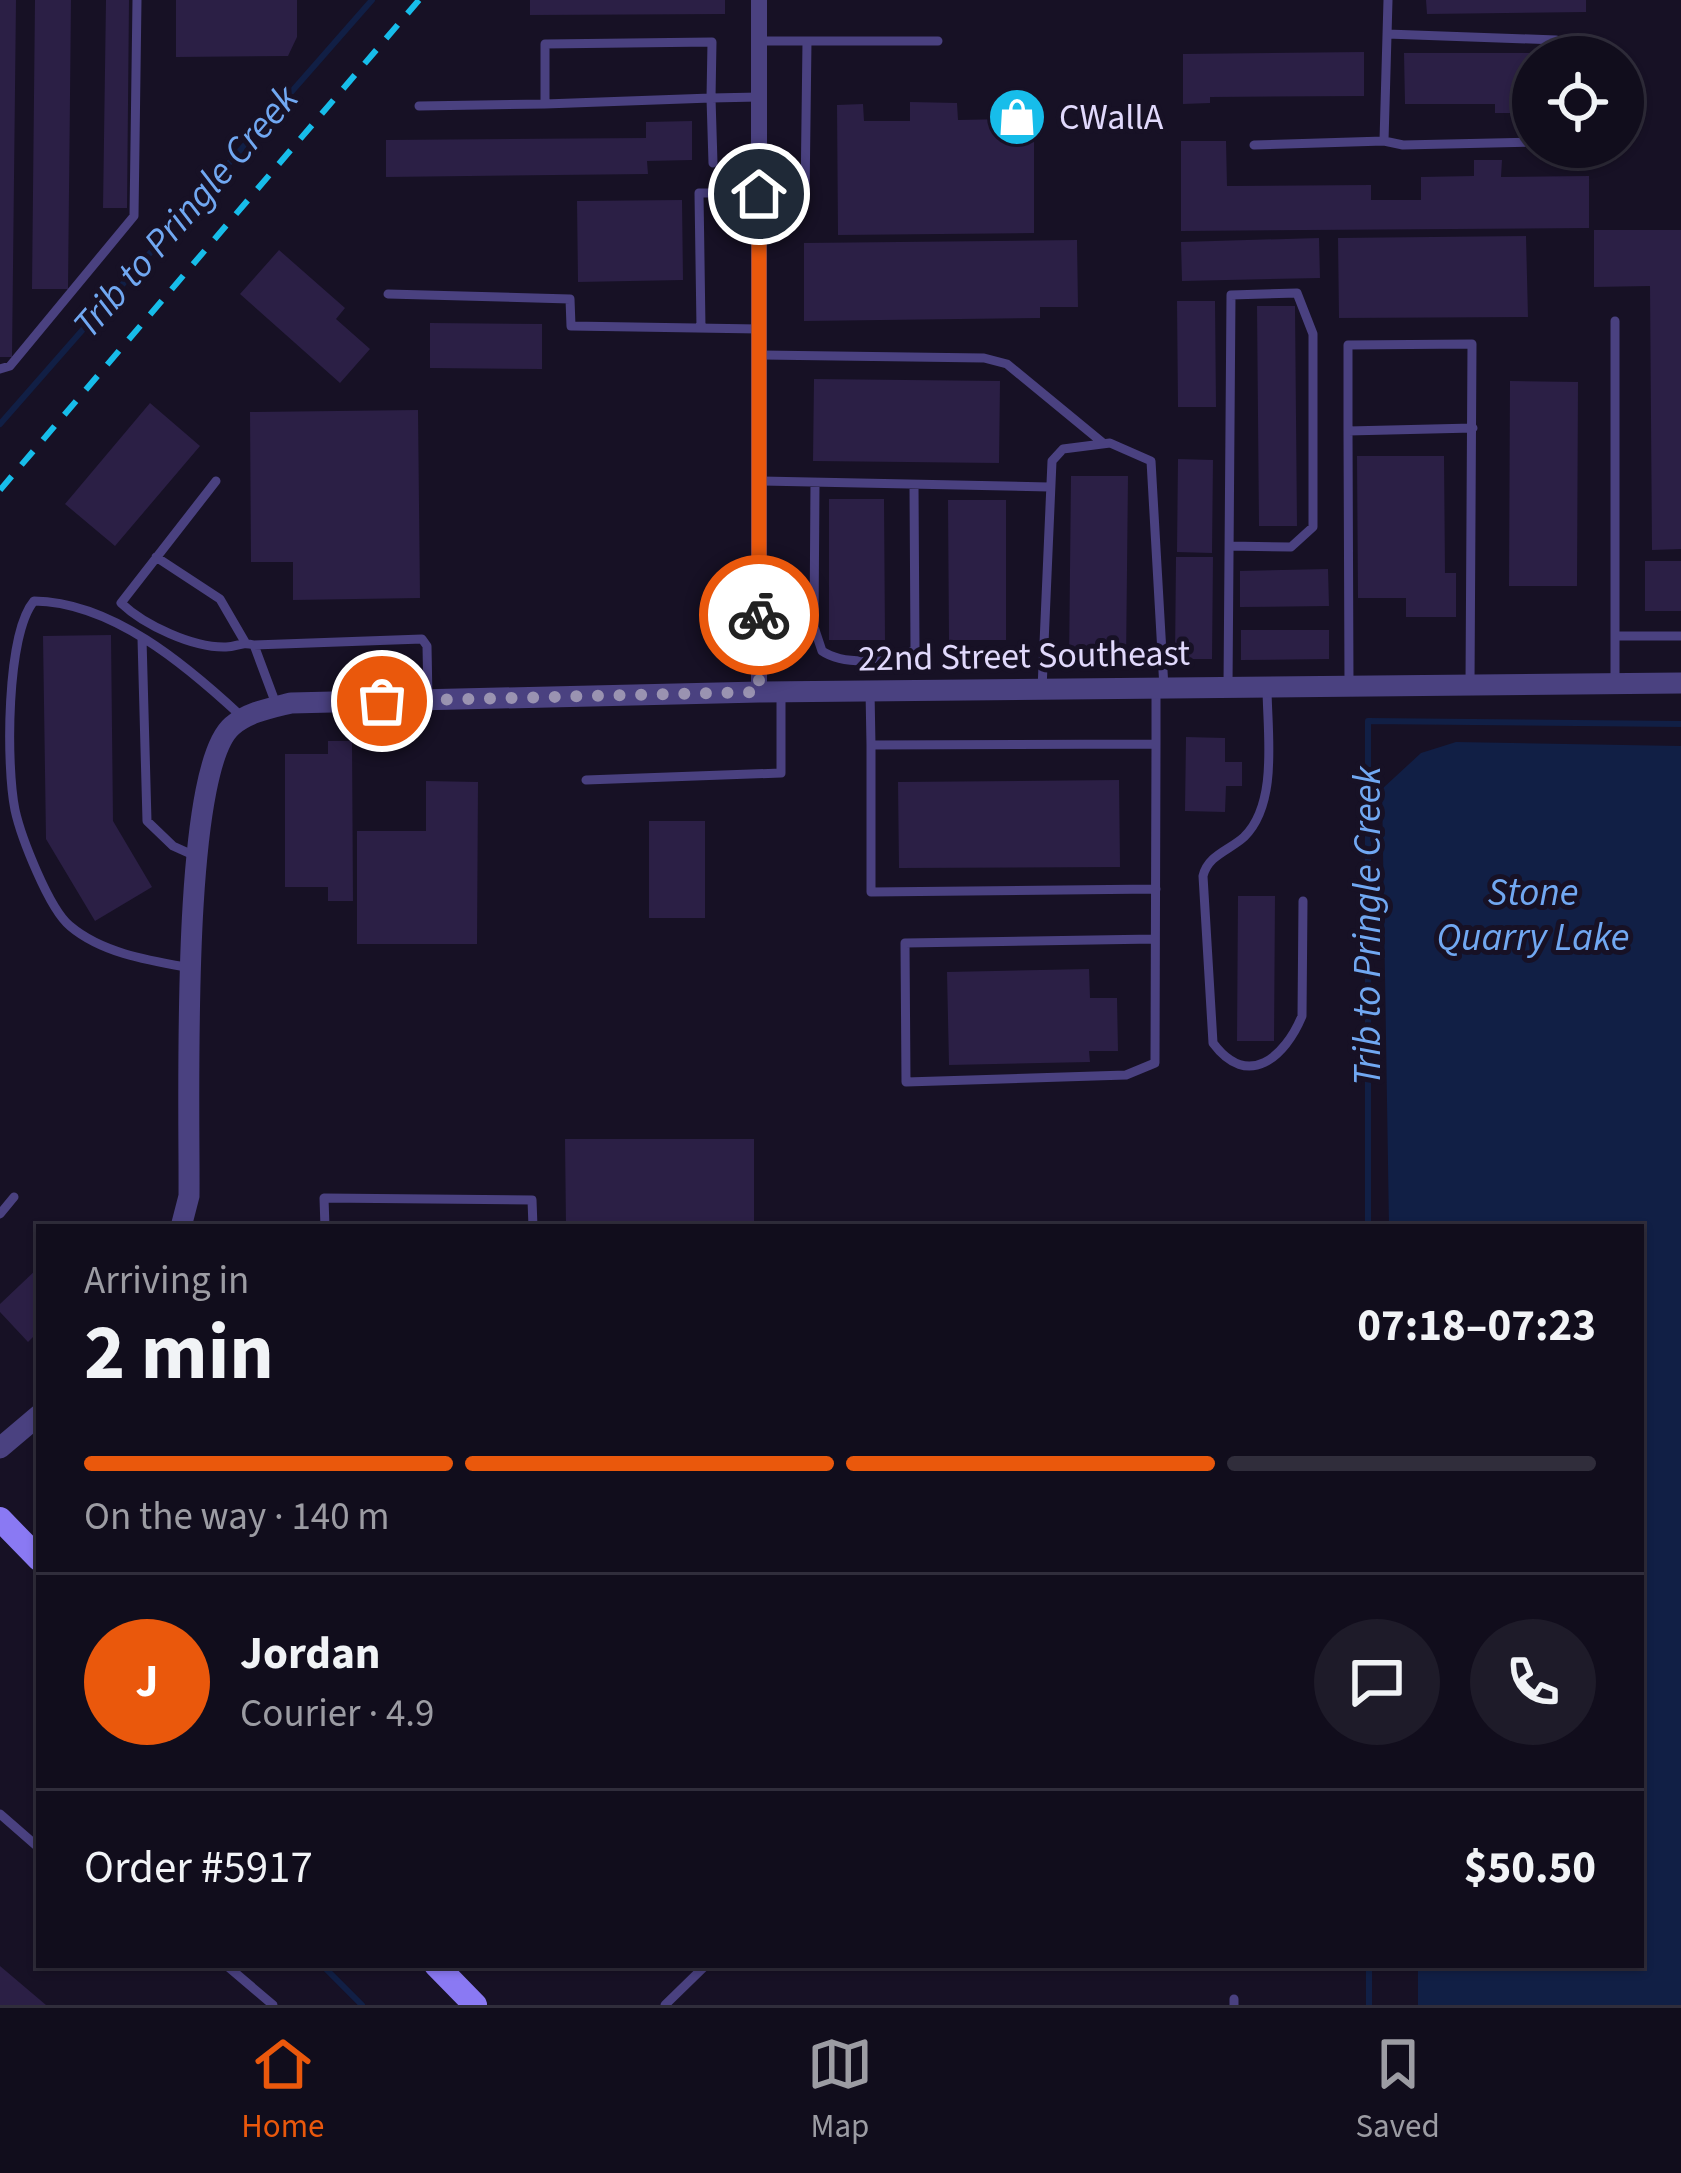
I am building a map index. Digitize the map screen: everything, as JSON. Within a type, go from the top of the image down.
[{"type":"main road","points":[[0,1519],[36,1556]]},
{"type":"main road","points":[[439,1968],[475,2005]]},
{"type":"street","points":[[759,0],[759,481],[770,692]]},
{"type":"street","name":"22nd Street Southeast","points":[[236,724],[277,706],[428,700],[1681,683]]},
{"type":"street","points":[[182,1224],[189,1196],[196,856],[202,797],[236,724]]},
{"type":"street","points":[[0,1448],[36,1418]]},
{"type":"lane","points":[[0,369],[10,366],[134,216],[137,0]]},
{"type":"lane","points":[[1384,141],[1388,0]]},
{"type":"lane","points":[[1387,34],[1512,38]]},
{"type":"lane","points":[[759,41],[938,41]]},
{"type":"lane","points":[[701,328],[699,193],[793,208],[805,198],[807,41]]},
{"type":"lane","points":[[545,104],[544,44],[712,42],[713,163]]},
{"type":"lane","points":[[419,106],[759,97]]},
{"type":"lane","points":[[1254,145],[1512,142]]},
{"type":"lane","points":[[1228,688],[1229,546],[1231,295],[1297,293],[1312,334],[1312,526],[1292,547],[1229,546]]},
{"type":"lane","points":[[388,294],[570,299],[571,326],[759,329]]},
{"type":"lane","points":[[1615,321],[1615,684]]},
{"type":"lane","points":[[1349,686],[1348,344],[1472,344],[1470,685]]},
{"type":"lane","points":[[759,355],[984,358],[1007,364],[1103,443]]},
{"type":"lane","points":[[1348,431],[1473,428]]},
{"type":"lane","points":[[1042,689],[1052,460],[1063,448],[1103,443],[1131,448],[1151,461],[1160,688],[1155,1063],[1126,1075],[906,1082],[905,943],[1155,939]]},
{"type":"lane","points":[[217,481],[122,606],[176,635],[226,647],[422,639],[427,646],[428,700]]},
{"type":"lane","points":[[759,481],[1049,487]]},
{"type":"lane","points":[[815,482],[814,627],[822,651],[846,659],[900,658],[915,649],[914,485]]},
{"type":"lane","points":[[156,557],[220,599],[249,643],[277,706]]},
{"type":"lane","points":[[193,968],[131,957],[68,925],[31,858],[14,808],[11,734],[20,623],[26,609],[34,601],[47,601],[107,620],[142,639],[194,673],[236,724]]},
{"type":"lane","points":[[1615,636],[1681,636]]},
{"type":"lane","points":[[142,639],[147,821],[172,847],[196,856]]},
{"type":"lane","points":[[1267,687],[1266,783],[1261,809],[1245,836],[1206,866],[1203,876],[1213,1043],[1235,1064],[1254,1066],[1273,1058],[1288,1047],[1295,1034],[1302,1016],[1303,901]]},
{"type":"lane","points":[[870,691],[871,892],[1156,889]]},
{"type":"lane","points":[[586,779],[781,773],[770,692]]},
{"type":"lane","points":[[871,745],[1156,744]]},
{"type":"lane","points":[[0,1214],[14,1197]]},
{"type":"lane","points":[[325,1224],[324,1198],[532,1200],[533,1224]]},
{"type":"lane","points":[[0,1814],[36,1845]]},
{"type":"lane","points":[[230,1968],[273,2005]]},
{"type":"lane","points":[[665,2005],[703,1968]]},
{"type":"water","name":"Stone Quarry Lake","points":[[1456,742],[1681,746],[1681,2005],[1418,2005],[1418,1968],[1644,1968],[1644,1224],[1389,1224],[1382,789],[1421,753]]},
{"type":"building","points":[[0,0],[16,0],[12,357],[0,357]]},
{"type":"building","points":[[35,0],[71,0],[68,289],[32,289]]},
{"type":"building","points":[[106,0],[129,0],[127,208],[103,208]]},
{"type":"building","points":[[176,0],[297,0],[297,37],[288,56],[176,57]]},
{"type":"building","points":[[530,0],[725,0],[725,14],[530,15]]},
{"type":"building","points":[[1426,0],[1586,0],[1586,12],[1427,14]]},
{"type":"building","points":[[1364,52],[1364,96],[1210,97],[1210,103],[1183,104],[1183,54]]},
{"type":"building","points":[[1404,53],[1512,53],[1512,113],[1495,113],[1495,104],[1405,104]]},
{"type":"building","points":[[1006,101],[1034,102],[1034,233],[838,235],[837,105],[863,104],[864,121],[910,121],[910,102],[957,103],[958,120],[1006,119]]},
{"type":"building","points":[[692,121],[692,160],[647,161],[648,174],[386,177],[386,140],[646,138],[646,122]]},
{"type":"building","points":[[1181,141],[1226,141],[1227,186],[1371,185],[1371,200],[1421,200],[1421,177],[1474,176],[1474,160],[1502,160],[1501,177],[1589,176],[1589,228],[1181,231]]},
{"type":"building","points":[[682,200],[683,280],[578,282],[577,201]]},
{"type":"building","points":[[1594,230],[1681,230],[1681,549],[1652,550],[1650,286],[1594,287]]},
{"type":"building","points":[[1526,236],[1528,317],[1339,318],[1338,238]]},
{"type":"building","points":[[1319,238],[1320,278],[1182,281],[1181,242]]},
{"type":"building","points":[[1077,240],[1078,307],[1040,307],[1040,318],[804,321],[804,243]]},
{"type":"building","points":[[279,250],[345,308],[336,319],[370,349],[340,383],[240,294]]},
{"type":"building","points":[[1177,301],[1215,301],[1216,407],[1178,407]]},
{"type":"building","points":[[1257,306],[1295,306],[1297,526],[1259,526]]},
{"type":"building","points":[[430,323],[542,324],[542,369],[430,368]]},
{"type":"building","points":[[814,379],[1000,381],[999,463],[813,461]]},
{"type":"building","points":[[1510,381],[1578,382],[1577,586],[1509,586]]},
{"type":"building","points":[[150,403],[200,446],[115,546],[65,504]]},
{"type":"building","points":[[418,410],[420,598],[293,600],[293,562],[251,562],[250,412]]},
{"type":"building","points":[[1357,456],[1444,456],[1445,573],[1456,573],[1456,617],[1406,617],[1406,598],[1358,598]]},
{"type":"building","points":[[1178,459],[1213,460],[1212,553],[1177,552]]},
{"type":"building","points":[[1071,476],[1128,476],[1126,663],[1069,663]]},
{"type":"building","points":[[829,499],[884,499],[885,640],[829,640]]},
{"type":"building","points":[[948,500],[1006,500],[1006,640],[949,640]]},
{"type":"building","points":[[1176,557],[1213,557],[1212,659],[1175,659]]},
{"type":"building","points":[[1645,561],[1681,561],[1681,611],[1645,611]]},
{"type":"building","points":[[1328,569],[1329,606],[1240,607],[1240,571]]},
{"type":"building","points":[[1241,630],[1329,630],[1329,659],[1241,660]]},
{"type":"building","points":[[111,635],[113,821],[152,887],[95,921],[46,839],[43,636]]},
{"type":"building","points":[[1186,737],[1225,738],[1225,762],[1242,762],[1242,786],[1226,786],[1225,812],[1185,811]]},
{"type":"building","points":[[328,741],[352,741],[353,901],[328,901],[328,887],[285,887],[285,754],[328,754]]},
{"type":"building","points":[[1119,780],[1120,867],[899,868],[898,782]]},
{"type":"building","points":[[426,781],[478,782],[477,944],[357,944],[357,831],[426,831]]},
{"type":"building","points":[[649,821],[705,821],[705,918],[649,918]]},
{"type":"building","points":[[1238,896],[1275,896],[1274,1041],[1237,1041]]},
{"type":"building","points":[[1089,969],[1090,998],[1117,998],[1118,1051],[1089,1051],[1090,1062],[949,1065],[947,972]]},
{"type":"building","points":[[565,1139],[754,1139],[754,1224],[566,1224]]},
{"type":"building","points":[[36,1270],[36,1334],[28,1342],[0,1312],[0,1304]]},
{"type":"building","points":[[0,1966],[46,2005],[0,2005]]},
{"type":"waterway","name":"Trib to Pringle Creek","points":[[0,424],[372,0]]},
{"type":"waterway","name":"Trib to Pringle Creek","points":[[1368,1224],[1368,721],[1681,724]]},
{"type":"waterway","name":"Trib to Pringle Creek","points":[[325,1968],[362,2005]]},
{"type":"waterway","name":"Trib to Pringle Creek","points":[[1369,1968],[1369,2005]]},
{"type":"railway","points":[[0,490],[419,0]]},
{"type":"way so far","points":[[382,701],[759,692],[759,615]]},
{"type":"place","name":"CWallA","points":[[1017,117]]},
{"type":"route","points":[[759,194],[759,615]]}]
